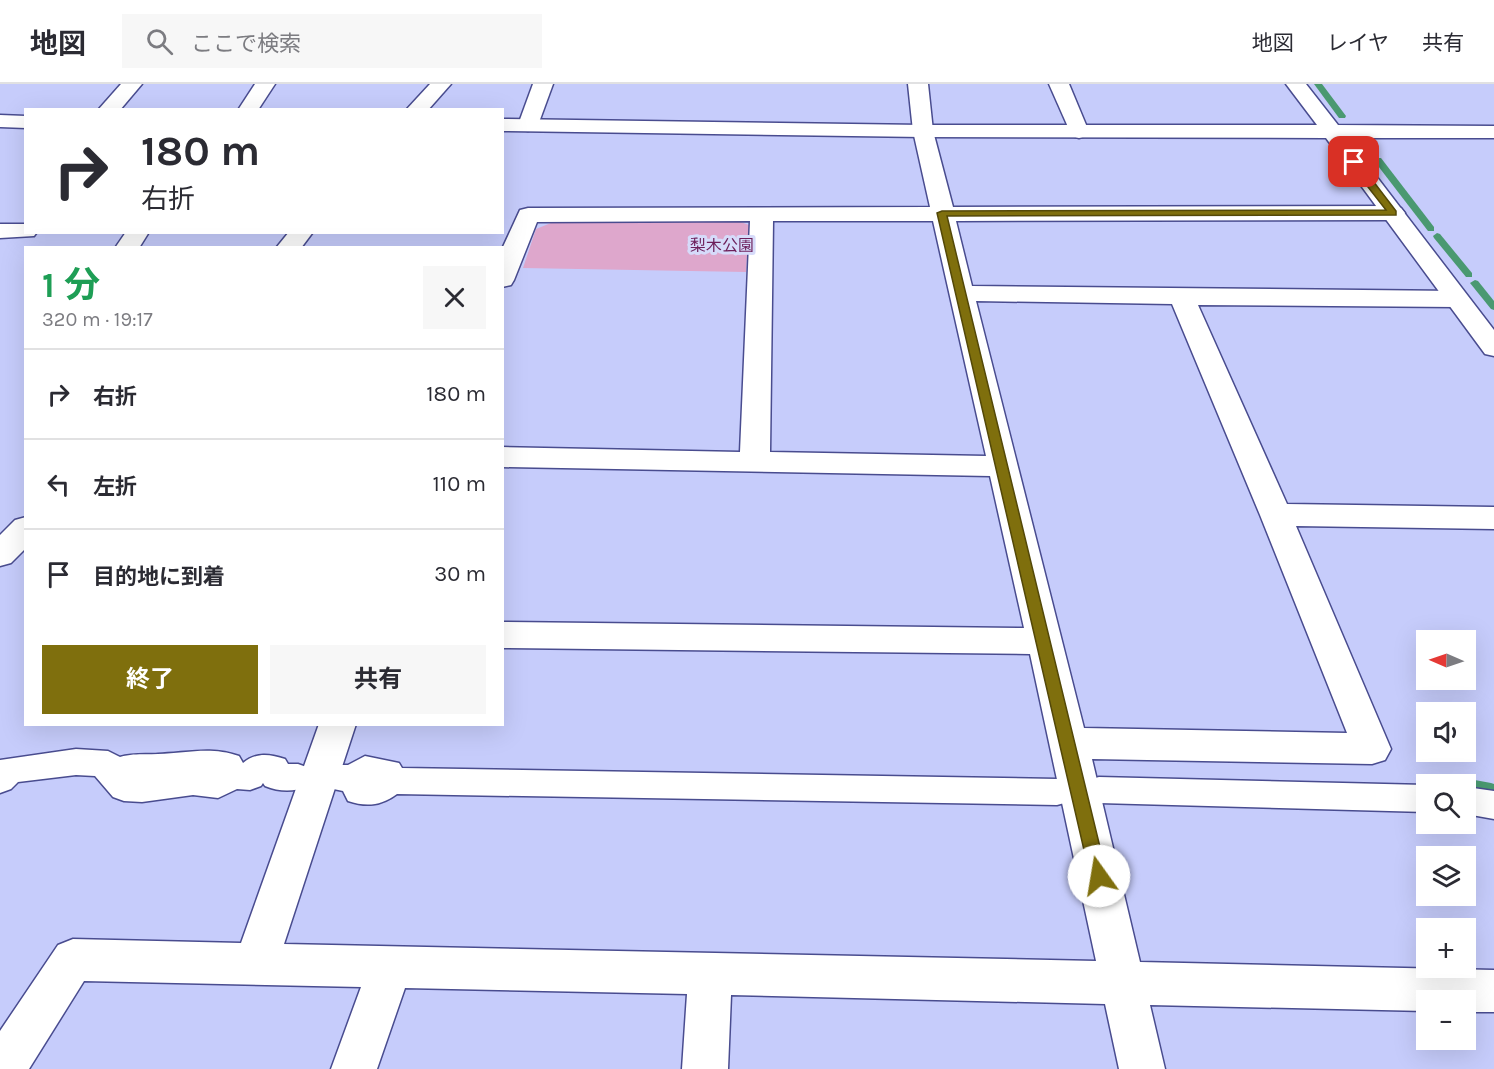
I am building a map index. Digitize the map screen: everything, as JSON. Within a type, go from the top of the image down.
[{"type":"street","points":[[110,108],[132,84]]},
{"type":"street","points":[[249,108],[266,84]]},
{"type":"street","points":[[418,108],[441,84]]},
{"type":"street","points":[[528,125],[543,84]]},
{"type":"street","points":[[918,84],[923,131],[1069,743],[1142,1069]]},
{"type":"street","points":[[1059,84],[1079,132]]},
{"type":"street","points":[[1296,84],[1494,348]]},
{"type":"street","points":[[0,121],[24,122]]},
{"type":"street","points":[[504,124],[923,131],[1494,132]]},
{"type":"street","points":[[504,275],[528,215],[1393,213]]},
{"type":"street","points":[[755,460],[762,214]]},
{"type":"street","points":[[0,231],[24,231]]},
{"type":"street","points":[[290,246],[300,234]]},
{"type":"street","points":[[961,293],[1456,299]]},
{"type":"street","points":[[1069,743],[1372,749],[1276,515],[1182,297]]},
{"type":"street","points":[[504,457],[1003,466]]},
{"type":"street","points":[[1276,515],[1494,518]]},
{"type":"street","points":[[0,555],[24,530]]},
{"type":"street","points":[[504,635],[1045,641]]},
{"type":"street","points":[[256,963],[337,726]]},
{"type":"street","points":[[0,781],[12,786],[63,778],[99,779],[114,773],[124,788],[142,789],[177,783],[218,785],[264,777]]},
{"type":"street","points":[[345,778],[359,791],[366,794],[383,788],[390,781],[1057,792]]},
{"type":"street","points":[[1100,790],[1416,799]]},
{"type":"street","points":[[1476,802],[1494,805]]},
{"type":"street","points":[[2,1069],[74,960],[1494,991]]},
{"type":"street","points":[[354,1069],[390,967]]},
{"type":"street","points":[[705,1069],[710,974]]},
{"type":"green space","name":"梨木公園","points":[[735,220],[749,225],[746,272],[523,268],[536,229],[556,221]]},
{"type":"waterway","points":[[1318,84],[1342,116]]},
{"type":"waterway","points":[[1378,160],[1431,229]]},
{"type":"waterway","points":[[1437,236],[1469,275]]},
{"type":"waterway","points":[[1475,283],[1494,307]]},
{"type":"waterway","points":[[1476,786],[1491,789]]},
{"type":"route","points":[[1099,876],[942,213],[1393,213],[1354,162]]}]
